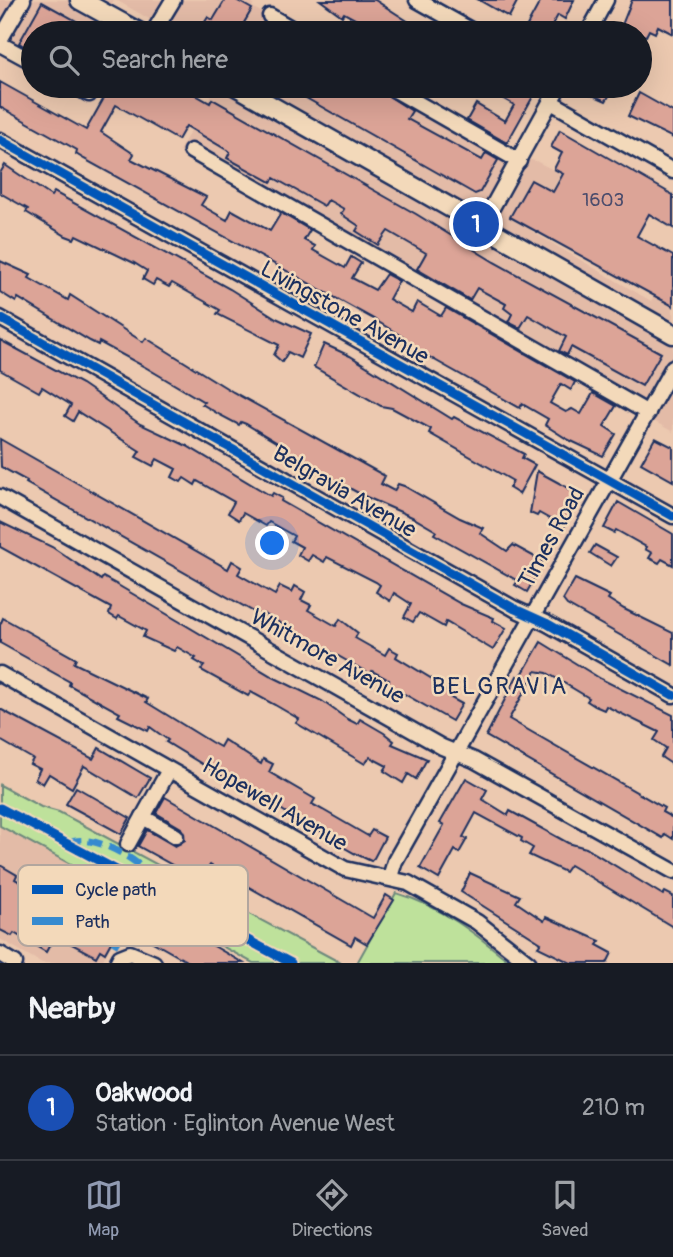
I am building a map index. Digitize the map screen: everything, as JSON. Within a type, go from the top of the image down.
[{"type":"main road","points":[[80,0],[118,21]]},
{"type":"main road","points":[[257,98],[673,334]]},
{"type":"street","points":[[21,55],[0,42],[23,0]]},
{"type":"street","points":[[160,21],[173,0]]},
{"type":"street","points":[[417,0],[455,21]]},
{"type":"street","points":[[595,21],[606,0]]},
{"type":"street","points":[[270,16],[279,21]]},
{"type":"street","points":[[409,98],[519,161]]},
{"type":"street","points":[[483,224],[553,98]]},
{"type":"street","points":[[551,102],[673,171]]},
{"type":"street","name":"Livingstone Avenue","points":[[0,140],[673,516]]},
{"type":"street","points":[[191,151],[648,413]]},
{"type":"street","name":"Belgravia Avenue","points":[[0,318],[673,695]]},
{"type":"street","name":"Times Road","points":[[390,877],[395,861],[673,367]]},
{"type":"street","name":"Whitmore Avenue","points":[[0,497],[673,871]]},
{"type":"street","name":"Hopewell Avenue","points":[[0,674],[345,869],[408,883],[469,917],[529,963]]},
{"type":"street","points":[[128,844],[169,770]]},
{"type":"street","points":[[143,817],[176,836]]},
{"type":"street","points":[[117,963],[120,957],[130,953],[154,963]]},
{"type":"street","points":[[0,954],[15,963]]},
{"type":"shaded area","points":[[0,0],[114,0],[103,21],[21,21],[21,61],[10,55],[0,54]]},
{"type":"shaded area","points":[[116,0],[255,0],[252,7],[277,21],[153,21]]},
{"type":"shaded area","points":[[209,98],[409,98],[506,155],[536,161],[561,174],[531,231],[651,301],[673,263],[673,432],[179,151]]},
{"type":"shaded area","points":[[0,826],[73,865],[18,865],[18,946],[111,946],[101,963],[42,963],[0,939]]},
{"type":"green space","points":[[0,785],[41,807],[59,812],[158,865],[72,865],[0,826]]},
{"type":"green space","points":[[396,893],[443,913],[511,963],[357,963]]},
{"type":"green space","points":[[248,913],[341,963],[253,963],[222,946],[248,946]]},
{"type":"building","points":[[225,0],[236,0],[252,9],[245,21],[206,21],[208,17],[213,20]]},
{"type":"building","points":[[320,0],[375,0],[407,21],[359,21],[344,13],[342,16]]},
{"type":"building","points":[[479,0],[518,0],[509,17]]},
{"type":"building","points":[[541,0],[574,0],[565,19],[558,15],[555,21],[530,21]]},
{"type":"building","points":[[632,0],[673,0],[673,34],[658,26],[655,33],[652,32],[652,21],[624,21]]},
{"type":"building","points":[[42,2],[76,21],[31,21]]},
{"type":"building","points":[[0,82],[21,94],[21,98],[29,98],[86,130],[104,98],[201,98],[210,103],[212,99],[416,214],[494,262],[661,353],[642,386],[571,347],[567,355],[559,351],[566,337],[528,315],[520,328],[508,322],[512,314],[504,308],[506,304],[477,288],[470,300],[417,269],[426,253],[388,231],[378,245],[356,231],[359,226],[341,214],[344,209],[328,200],[324,206],[274,178],[271,182],[227,158],[230,152],[186,126],[178,140],[116,105],[101,132],[134,154],[131,159],[206,197],[201,205],[227,220],[232,210],[270,231],[281,213],[310,230],[304,240],[315,246],[313,250],[345,268],[351,257],[361,263],[352,278],[375,290],[386,274],[399,281],[389,299],[412,312],[417,302],[441,316],[446,308],[575,382],[571,390],[561,384],[550,403],[566,412],[572,409],[581,414],[593,393],[616,406],[604,426],[616,434],[603,456],[545,425],[548,419],[522,404],[520,408],[415,349],[404,342],[406,339],[372,318],[84,159],[76,154],[77,150],[0,107]]},
{"type":"building","points":[[306,98],[392,98],[412,111],[407,119],[482,160],[486,153],[498,160],[480,192],[475,194]]},
{"type":"building","points":[[502,98],[532,98],[507,143],[467,120],[476,104],[505,121],[514,105]]},
{"type":"building","points":[[637,98],[648,98],[673,112],[673,138],[628,116]]},
{"type":"building","points":[[560,130],[673,195],[673,228],[649,214],[637,236],[673,256],[673,306],[510,217],[531,180],[553,192],[563,174],[554,169],[562,153],[551,147]]},
{"type":"building","points":[[5,165],[51,196],[54,192],[230,289],[276,318],[311,334],[300,358],[288,352],[282,362],[274,355],[279,345],[217,314],[220,310],[172,283],[169,287],[156,280],[153,285],[143,279],[147,271],[134,263],[76,235],[74,239],[66,236],[26,212],[28,209],[0,193],[0,173]]},
{"type":"building","points":[[0,261],[31,275],[29,278],[68,300],[70,295],[143,342],[146,338],[233,392],[385,476],[381,484],[394,491],[398,484],[404,486],[483,528],[480,533],[507,551],[513,545],[544,562],[527,592],[515,585],[518,581],[434,534],[436,531],[412,517],[362,495],[282,451],[284,447],[246,424],[241,422],[239,425],[220,415],[202,404],[204,402],[145,367],[99,342],[98,345],[90,341],[18,298],[16,302],[0,292]]},
{"type":"building","points":[[0,340],[82,384],[140,424],[187,446],[271,496],[273,493],[282,498],[281,501],[461,604],[494,618],[493,621],[506,628],[493,650],[446,622],[444,627],[419,613],[413,622],[404,617],[411,604],[394,593],[390,601],[376,592],[380,585],[376,582],[327,557],[324,562],[312,555],[308,561],[298,555],[302,547],[291,541],[294,536],[269,522],[266,526],[243,513],[239,520],[228,513],[234,502],[197,481],[195,485],[184,478],[181,482],[172,477],[176,469],[157,459],[153,466],[136,457],[140,451],[78,412],[73,421],[65,416],[71,405],[42,387],[39,392],[0,370]]},
{"type":"building","points":[[324,344],[350,356],[452,419],[454,417],[524,454],[522,458],[535,465],[519,494],[509,488],[513,481],[429,433],[431,429],[392,408],[381,406],[314,367]]},
{"type":"building","points":[[655,438],[673,447],[673,481],[641,463]]},
{"type":"building","points":[[0,439],[228,569],[232,561],[242,567],[238,574],[275,595],[280,586],[292,592],[295,586],[305,592],[301,600],[311,605],[308,610],[336,626],[340,619],[358,633],[355,638],[385,655],[389,648],[398,653],[396,657],[442,685],[440,688],[451,694],[449,697],[462,704],[452,721],[387,684],[389,680],[372,671],[370,674],[264,614],[263,617],[26,483],[27,481],[1,467]]},
{"type":"building","points":[[537,471],[581,495],[564,527],[539,513],[537,516],[530,513]]},
{"type":"building","points":[[618,502],[673,534],[673,565],[662,559],[659,563],[649,558],[652,553],[645,549],[646,547],[616,530],[614,533],[604,528]]},
{"type":"building","points":[[0,522],[52,547],[101,580],[103,577],[116,584],[273,677],[322,701],[347,719],[357,724],[360,719],[384,733],[394,741],[392,744],[427,759],[416,779],[408,774],[403,783],[384,771],[387,766],[370,757],[365,764],[296,723],[299,719],[275,705],[251,692],[248,696],[201,670],[204,666],[194,660],[196,658],[177,647],[174,651],[143,637],[146,631],[119,616],[117,619],[109,614],[111,608],[0,547]]},
{"type":"building","points":[[595,545],[617,557],[611,566],[590,553]]},
{"type":"building","points":[[575,579],[610,596],[608,599],[624,609],[673,633],[673,665],[567,605],[563,600]]},
{"type":"building","points":[[3,618],[76,659],[74,663],[148,699],[146,702],[220,747],[224,740],[261,764],[263,759],[273,764],[269,772],[315,799],[312,804],[368,836],[372,830],[385,837],[374,858],[371,861],[354,853],[336,843],[338,840],[288,814],[257,793],[255,797],[166,742],[168,740],[150,727],[148,731],[118,716],[120,713],[69,685],[70,682],[0,643],[0,625]]},
{"type":"building","points":[[541,642],[601,679],[673,715],[673,765],[661,757],[666,748],[654,740],[659,732],[606,706],[604,710],[595,706],[587,701],[589,698],[547,673],[536,671],[509,719],[664,808],[662,812],[673,818],[673,839],[665,834],[663,838],[486,736],[517,676],[520,678]]},
{"type":"building","points":[[0,709],[93,759],[99,748],[150,778],[138,798],[84,766],[72,788],[49,774],[43,784],[35,779],[40,769],[30,764],[33,759],[0,740]]},
{"type":"building","points":[[466,778],[487,790],[482,799],[508,815],[510,811],[568,843],[586,848],[663,895],[665,892],[673,896],[673,927],[570,865],[565,872],[529,855],[533,848],[521,841],[522,838],[476,813],[463,837],[467,839],[459,853],[455,850],[439,879],[420,868],[444,825],[440,823]]},
{"type":"building","points":[[76,787],[130,818],[121,834],[66,804]]},
{"type":"building","points":[[165,797],[373,918],[386,895],[394,900],[367,944],[355,937],[351,945],[248,887],[248,865],[172,865],[138,846],[147,830],[175,846],[185,840],[181,828],[156,813]]},
{"type":"building","points":[[0,865],[17,875],[18,935],[14,933],[12,936],[0,930]]},
{"type":"building","points":[[470,873],[520,896],[516,902],[544,921],[546,917],[600,941],[597,945],[612,953],[607,963],[571,963],[538,947],[541,943],[461,892]]},
{"type":"building","points":[[36,946],[49,946],[46,952]]},
{"type":"building","points":[[76,946],[109,946],[105,953],[100,950],[96,957]]},
{"type":"building","points":[[160,946],[214,946],[243,963],[190,963]]},
{"type":"marked path","points":[[68,844],[79,841],[93,842],[123,854],[138,865]]},
{"type":"cycle path","points":[[0,140],[673,516]]},
{"type":"cycle path","points":[[0,318],[515,609],[546,623],[673,695]]},
{"type":"cycle path","points":[[0,808],[107,865]]},
{"type":"cycle path","points":[[248,940],[291,963]]},
{"type":"place","name":"Oakwood","points":[[476,224]]},
{"type":"district","name":"BELGRAVIA","points":[[500,686]]}]
